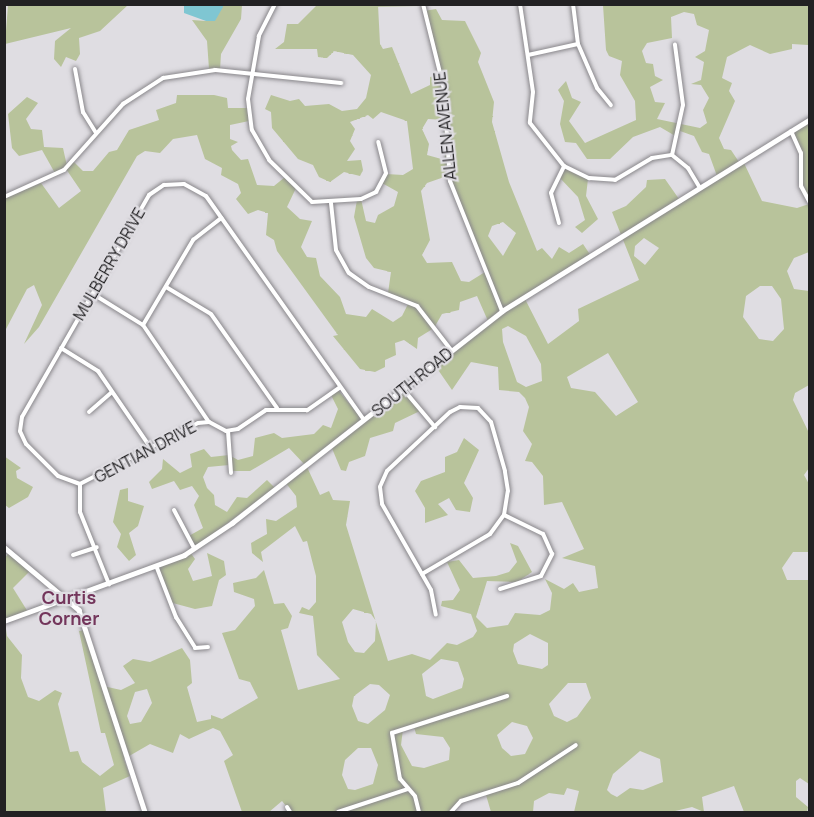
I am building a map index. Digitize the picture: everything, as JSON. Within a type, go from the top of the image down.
[{"type":"street","points":[[274,4],[259,36],[248,110],[260,146],[308,200],[331,203],[368,197],[379,187],[387,164],[378,142]]},
{"type":"street","name":"ALLEN AVENUE","points":[[423,4],[444,89],[450,181],[502,311]]},
{"type":"street","points":[[520,4],[533,92],[530,123],[564,166],[589,178],[615,180],[652,158],[672,155],[688,168],[700,188]]},
{"type":"street","points":[[573,4],[579,44],[597,88],[611,105]]},
{"type":"street","points":[[528,55],[579,44]]},
{"type":"street","points":[[672,155],[683,105],[675,45]]},
{"type":"street","points":[[75,69],[82,112],[96,133]]},
{"type":"street","points":[[4,197],[62,172],[130,98],[164,78],[204,69],[341,83]]},
{"type":"street","name":"SOUTH ROAD","points":[[4,621],[157,568],[195,548],[364,420],[502,311],[810,119]]},
{"type":"street","points":[[791,130],[801,153],[801,186],[810,202]]},
{"type":"street","points":[[559,223],[551,193],[564,166]]},
{"type":"street","name":"MULBERRY DRIVE","points":[[80,484],[58,476],[26,444],[20,431],[22,417],[153,191],[169,185],[194,186],[221,218],[339,388],[364,420]]},
{"type":"street","points":[[331,203],[336,250],[345,268],[369,287],[417,306],[451,350]]},
{"type":"street","points":[[143,325],[196,236],[221,218]]},
{"type":"street","points":[[166,287],[211,314],[277,409]]},
{"type":"street","points":[[93,294],[143,325],[209,422]]},
{"type":"street","points":[[61,348],[93,366],[150,447]]},
{"type":"street","points":[[231,472],[228,431],[266,410],[301,412],[339,388]]},
{"type":"street","points":[[403,389],[435,427]]},
{"type":"street","points":[[89,412],[112,392]]},
{"type":"street","points":[[422,574],[490,534],[504,515],[508,485],[485,413],[460,406],[387,471],[380,487],[382,504],[422,574],[437,605],[436,615]]},
{"type":"street","name":"GENTIAN DRIVE","points":[[80,484],[198,423],[209,422],[228,431]]},
{"type":"street","points":[[80,484],[80,512],[97,547],[110,584]]},
{"type":"street","points":[[174,510],[195,548]]},
{"type":"street","points":[[500,589],[541,576],[552,554],[543,534],[504,515]]},
{"type":"street","points":[[4,547],[65,599],[76,605],[84,620],[145,813]]},
{"type":"street","points":[[73,555],[97,547]]},
{"type":"street","points":[[157,568],[176,617],[195,648],[208,647]]},
{"type":"street","points":[[419,813],[409,789],[399,776],[392,733],[507,696]]},
{"type":"street","points":[[451,813],[461,801],[518,783],[576,745]]},
{"type":"street","points":[[338,813],[409,789]]},
{"type":"street","points":[[287,807],[290,813]]},
{"type":"green space","points":[[8,4],[128,5],[100,31],[79,38],[80,54],[76,61],[66,57],[61,67],[54,59],[55,41],[71,28],[5,44]]},
{"type":"green space","points":[[223,5],[242,5],[241,19],[221,54],[220,70],[209,69],[207,41],[192,20],[206,21]]},
{"type":"green space","points":[[317,5],[378,5],[380,44],[383,49],[392,47],[411,94],[430,85],[430,77],[440,75],[424,11],[436,9],[442,20],[465,21],[481,53],[478,62],[494,102],[492,122],[509,182],[537,251],[542,248],[552,259],[559,247],[569,253],[583,244],[591,256],[524,297],[548,344],[579,321],[578,309],[639,280],[612,212],[626,206],[646,187],[647,180],[665,179],[679,199],[717,176],[709,154],[702,152],[694,136],[680,131],[677,137],[660,127],[633,137],[610,159],[587,159],[576,143],[565,142],[560,124],[564,101],[558,90],[566,81],[572,98],[581,102],[569,121],[585,143],[636,120],[635,101],[620,75],[622,61],[609,56],[606,50],[603,5],[809,5],[808,45],[792,44],[792,49],[770,54],[750,45],[727,57],[722,78],[732,83],[729,91],[735,101],[719,138],[724,149],[731,150],[739,162],[743,161],[762,201],[797,208],[809,204],[809,252],[794,258],[787,271],[794,289],[809,291],[809,385],[795,393],[793,400],[809,433],[809,468],[804,475],[809,484],[809,552],[793,552],[782,568],[787,580],[809,580],[809,784],[800,778],[796,781],[796,797],[808,807],[807,812],[744,812],[734,786],[702,797],[704,812],[692,807],[671,812],[574,812],[579,791],[567,788],[564,795],[549,793],[534,801],[533,812],[491,812],[486,795],[463,800],[451,812],[291,812],[282,801],[269,812],[242,812],[224,761],[233,755],[220,731],[213,728],[189,739],[180,734],[173,753],[150,744],[124,759],[130,776],[103,788],[106,812],[5,812],[5,622],[7,636],[22,655],[21,678],[28,697],[39,701],[55,690],[62,693],[58,704],[70,752],[78,751],[82,762],[100,776],[114,765],[105,733],[101,733],[79,631],[86,630],[103,686],[121,690],[135,683],[123,666],[133,659],[150,662],[182,648],[190,660],[192,683],[187,687],[197,722],[211,719],[211,715],[222,719],[258,698],[250,682],[239,679],[222,633],[235,630],[255,606],[254,599],[234,592],[233,583],[256,578],[264,570],[274,604],[284,603],[292,616],[288,628],[281,630],[298,690],[340,679],[317,655],[313,616],[299,613],[302,607],[309,610],[316,602],[316,576],[307,541],[303,542],[295,526],[261,552],[263,562],[252,553],[251,543],[267,534],[266,519],[276,521],[297,507],[296,496],[285,482],[307,467],[320,495],[329,491],[333,500],[350,501],[346,525],[375,620],[371,614],[353,609],[342,622],[348,642],[355,652],[364,653],[375,641],[376,622],[388,661],[412,654],[430,660],[447,643],[457,645],[473,637],[477,631],[471,614],[441,606],[442,601],[453,600],[460,590],[447,562],[459,560],[473,578],[496,576],[509,572],[517,562],[510,543],[518,546],[532,572],[517,582],[487,581],[476,617],[487,628],[508,625],[515,613],[540,615],[550,610],[552,593],[545,579],[564,589],[573,583],[579,592],[598,588],[595,566],[562,558],[584,549],[562,502],[544,505],[543,476],[532,462],[525,461],[532,444],[523,431],[529,407],[525,398],[519,392],[499,390],[498,367],[471,362],[452,390],[434,364],[488,321],[477,296],[460,302],[459,310],[442,314],[434,328],[418,338],[417,349],[404,340],[395,343],[396,355],[385,360],[385,367],[375,372],[360,369],[333,336],[338,335],[277,251],[274,240],[266,235],[268,213],[258,210],[248,214],[236,199],[241,193],[238,184],[221,175],[222,168],[205,159],[197,135],[173,139],[160,153],[145,151],[137,156],[39,327],[24,344],[42,305],[34,285],[27,289],[5,331],[5,197],[41,183],[59,208],[81,191],[66,169],[56,175],[42,150],[19,156],[12,148],[8,114],[27,97],[38,103],[26,119],[31,129],[42,130],[44,147],[63,148],[67,166],[73,161],[83,171],[93,171],[109,152],[117,150],[129,130],[159,120],[156,110],[176,103],[177,95],[214,95],[227,98],[228,108],[247,108],[249,121],[230,125],[230,139],[238,142],[231,146],[232,150],[241,160],[248,159],[257,185],[274,186],[285,177],[296,188],[287,207],[300,219],[312,221],[301,247],[307,257],[316,258],[320,276],[340,297],[346,314],[366,317],[372,309],[393,322],[402,316],[409,302],[388,293],[391,272],[374,268],[366,258],[354,217],[357,200],[361,199],[366,221],[375,223],[378,215],[394,206],[398,192],[382,183],[386,174],[403,175],[413,169],[407,121],[381,112],[373,119],[368,115],[350,122],[355,129],[350,141],[355,149],[347,161],[361,160],[363,170],[360,176],[344,172],[330,182],[319,177],[313,165],[298,159],[272,128],[271,112],[265,109],[271,95],[290,101],[299,99],[305,106],[329,104],[342,111],[357,109],[366,98],[371,75],[353,55],[334,51],[327,58],[318,57],[317,49],[275,49],[284,42],[287,24],[298,24]],"holes":[[[684,12],[694,14],[697,25],[709,30],[705,51],[695,57],[704,62],[701,80],[691,84],[701,85],[709,98],[703,110],[707,123],[700,128],[657,119],[665,103],[655,102],[650,87],[663,80],[655,76],[653,64],[646,63],[642,51],[647,43],[672,38],[671,17]],[[428,119],[444,120],[445,160],[427,155],[429,144],[422,129]],[[447,176],[485,272],[469,282],[461,281],[452,262],[427,263],[422,255],[430,240],[421,191],[427,183]],[[503,222],[516,233],[503,256],[488,236],[492,226]],[[644,238],[659,248],[645,265],[634,256],[635,246]],[[760,286],[772,286],[781,299],[784,329],[773,341],[759,339],[743,317],[746,296]],[[508,326],[526,336],[541,364],[542,381],[526,387],[517,382],[503,342],[502,329]],[[608,353],[638,402],[616,416],[595,392],[571,388],[567,377]],[[530,634],[548,643],[548,665],[542,669],[518,664],[513,651],[514,644]],[[441,659],[458,662],[464,679],[462,688],[433,699],[426,696],[422,674]],[[568,683],[586,683],[591,698],[577,717],[567,722],[554,716],[549,704]],[[370,684],[379,685],[390,695],[385,710],[368,724],[358,721],[352,706],[354,696]],[[147,689],[152,703],[141,722],[130,724],[127,716],[135,692]],[[512,722],[527,726],[533,738],[525,754],[511,756],[502,748],[497,735]],[[414,727],[416,734],[443,737],[450,748],[449,760],[424,768],[412,766],[401,745],[403,729]],[[358,748],[371,748],[378,765],[373,784],[355,790],[348,789],[342,775],[345,760]],[[640,751],[660,759],[663,782],[643,790],[630,788],[617,797],[607,790],[613,774]]]},
{"type":"green space","points":[[809,118],[809,202],[802,181],[803,154],[790,131]]},
{"type":"green space","points":[[566,167],[588,179],[586,196],[598,219],[582,233],[575,227],[585,220],[578,197],[559,177]]},
{"type":"green space","points":[[338,390],[363,420],[402,390],[420,411],[395,423],[393,431],[370,438],[365,456],[349,462],[346,471],[341,470],[331,446],[305,465],[289,448],[250,471],[232,471],[229,465],[208,467],[203,477],[207,488],[214,495],[215,505],[227,512],[237,497],[247,498],[267,480],[275,488],[194,548],[187,537],[203,528],[194,505],[199,496],[192,486],[180,490],[174,481],[152,489],[149,482],[162,469],[163,459],[180,473],[192,467],[190,454],[204,449],[211,457],[229,455],[238,460],[253,456],[255,438],[274,433],[282,438],[314,434],[323,425],[331,428],[338,409],[331,395]]},
{"type":"green space","points":[[464,438],[479,450],[464,483],[473,498],[470,512],[456,510],[449,498],[438,504],[448,515],[425,523],[425,508],[415,491],[421,481],[445,472],[445,457],[457,452]]},
{"type":"green space","points":[[4,456],[21,468],[16,471],[17,478],[33,487],[28,497],[9,508],[5,505]]},
{"type":"green space","points":[[128,488],[128,501],[144,506],[138,526],[129,533],[136,555],[129,561],[117,547],[121,534],[113,522],[120,490]]},
{"type":"green space","points":[[9,552],[30,571],[13,588],[28,612],[5,621],[5,558]]},
{"type":"green space","points":[[190,552],[195,559],[188,569],[193,581],[212,576],[207,553],[224,561],[226,575],[219,580],[212,606],[195,609],[169,602],[156,569]]},
{"type":"water","points":[[184,5],[223,5],[223,7],[215,21],[206,21],[184,13]]},
{"type":"district","name":"Curtis Corner","points":[[69,608]]}]
